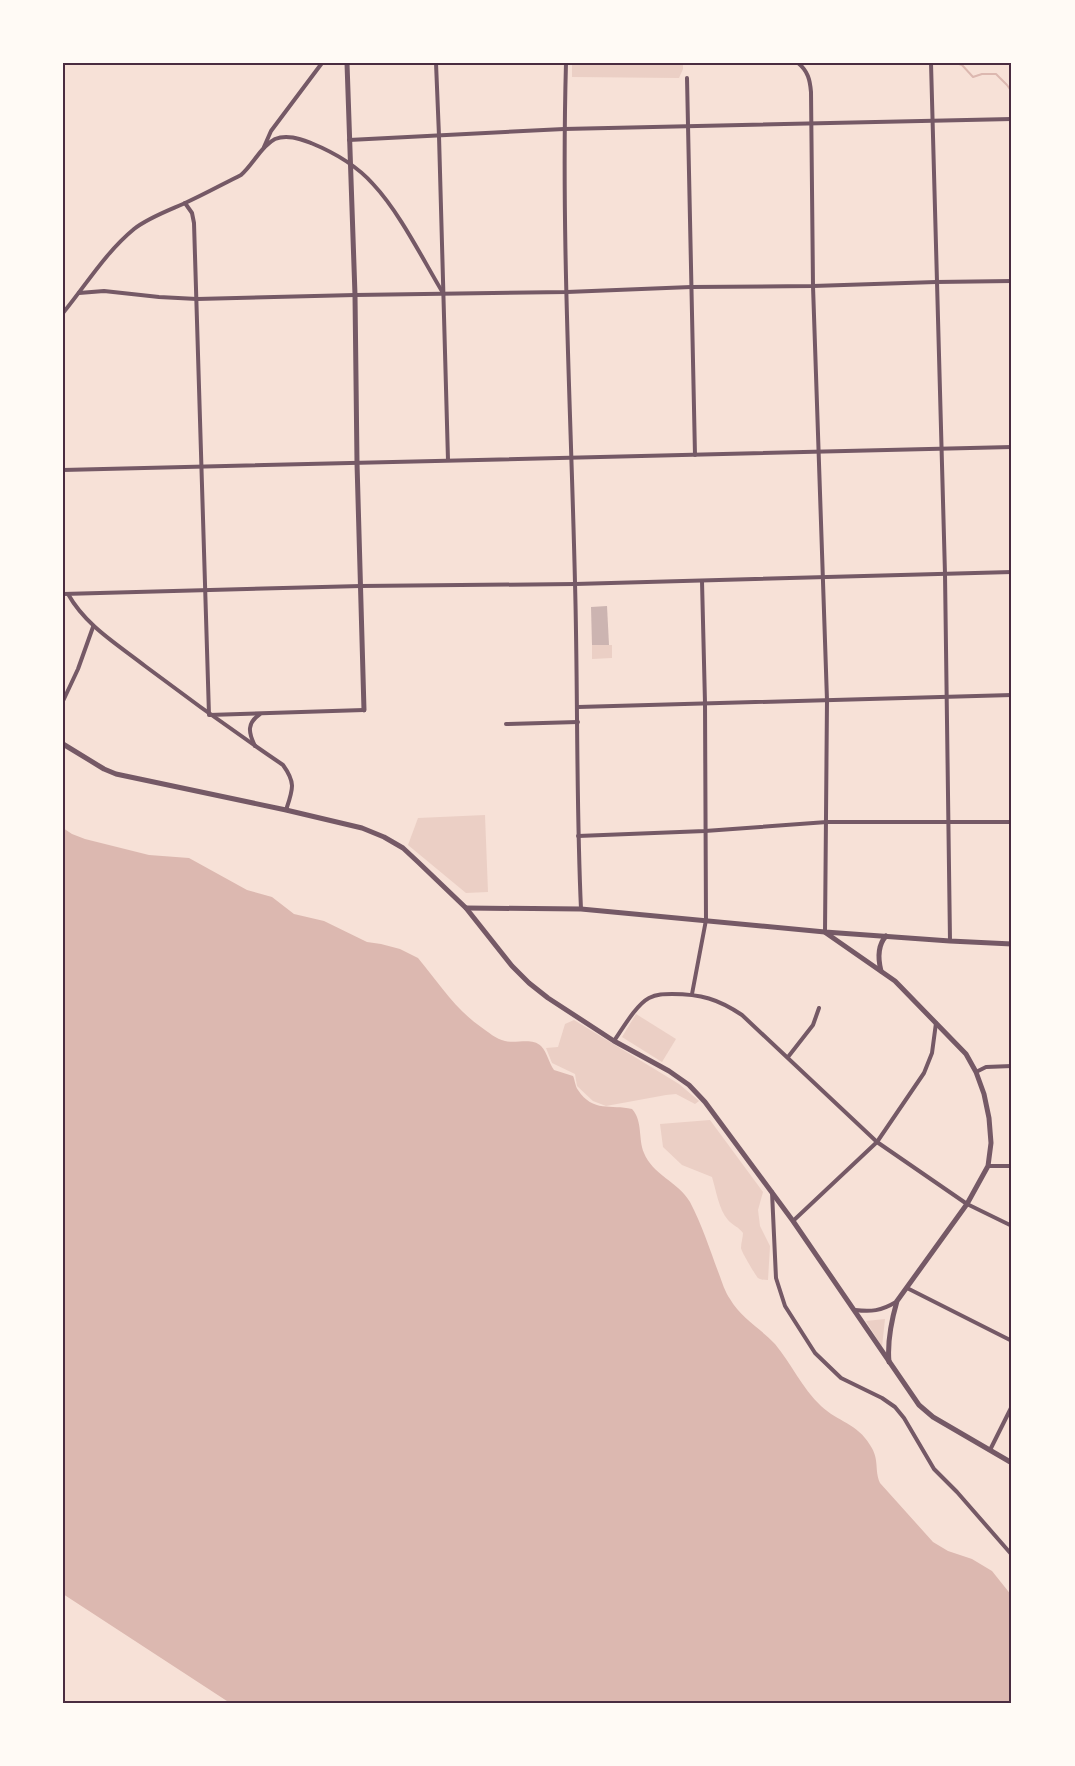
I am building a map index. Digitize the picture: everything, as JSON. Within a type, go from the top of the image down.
[{"type":"street","points":[[63,313],[121,240],[136,227],[241,175],[250,168],[264,148],[272,130],[322,63]]},
{"type":"street","points":[[209,715],[364,710],[355,295],[347,63]]},
{"type":"street","points":[[436,63],[448,460]]},
{"type":"street","points":[[566,63],[564,129],[581,909]]},
{"type":"street","points":[[798,63],[810,78],[812,124],[813,286],[827,700],[825,932]]},
{"type":"street","points":[[931,63],[948,697],[950,941]]},
{"type":"street","points":[[687,78],[695,455]]},
{"type":"street","points":[[349,140],[564,129],[688,128],[1012,118]]},
{"type":"street","points":[[264,148],[273,140],[284,136],[324,149],[350,165],[372,183],[392,209],[443,293]]},
{"type":"street","points":[[185,203],[192,213],[194,223],[209,715]]},
{"type":"street","points":[[79,293],[104,291],[197,299],[1012,281]]},
{"type":"street","points":[[63,470],[1012,447]]},
{"type":"street","points":[[66,594],[361,586],[575,584],[1012,572]]},
{"type":"street","points":[[692,994],[706,920],[702,581]]},
{"type":"street","points":[[66,594],[93,627],[209,715],[283,765],[291,777],[293,789],[286,810]]},
{"type":"street","points":[[63,701],[78,669],[93,627]]},
{"type":"street","points":[[578,707],[1012,695]]},
{"type":"street","points":[[255,746],[250,738],[249,728],[253,719],[260,714]]},
{"type":"street","points":[[506,724],[578,722]]},
{"type":"street","points":[[63,744],[104,769],[128,778],[362,828],[402,848],[466,908],[512,966],[529,983],[614,1041],[669,1071],[689,1085],[705,1102],[793,1221],[919,1405],[933,1417],[1012,1463]]},
{"type":"street","points":[[578,836],[705,831],[827,822],[1012,822]]},
{"type":"street","points":[[466,908],[581,909],[825,932],[1012,944]]},
{"type":"street","points":[[825,932],[895,981],[966,1054],[976,1071],[984,1094],[991,1143],[988,1166],[967,1204],[897,1301],[878,1311],[855,1310]]},
{"type":"street","points":[[881,971],[880,947],[883,938],[887,936]]},
{"type":"street","points":[[614,1041],[640,1006],[649,998],[660,994],[692,994],[727,1005],[742,1015],[788,1057],[877,1142],[967,1204],[1012,1226]]},
{"type":"street","points":[[788,1057],[813,1025],[819,1008]]},
{"type":"street","points":[[793,1221],[877,1142],[924,1073],[932,1053],[936,1022]]},
{"type":"street","points":[[976,1071],[987,1067],[1012,1066]]},
{"type":"street","points":[[988,1166],[1012,1166]]},
{"type":"street","points":[[771,1192],[776,1278],[785,1306],[815,1353],[841,1378],[895,1407],[934,1469],[1012,1555]]},
{"type":"street","points":[[907,1288],[1012,1341]]},
{"type":"street","points":[[889,1363],[888,1344],[897,1301]]},
{"type":"street","points":[[990,1450],[1012,1406]]},
{"type":"shaded area","points":[[572,63],[683,63],[683,69],[679,78],[572,77]]},
{"type":"shaded area","points":[[592,645],[612,645],[612,658],[592,659]]},
{"type":"shaded area","points":[[485,815],[488,892],[466,893],[408,845],[418,818]]},
{"type":"shaded area","points":[[63,828],[85,839],[149,855],[189,858],[247,890],[272,897],[294,914],[324,921],[367,942],[400,949],[418,958],[455,1004],[489,1033],[505,1041],[537,1043],[545,1051],[554,1070],[573,1076],[576,1087],[590,1102],[596,1105],[632,1109],[638,1119],[644,1153],[653,1167],[679,1189],[690,1202],[725,1290],[734,1306],[775,1344],[821,1406],[853,1427],[865,1438],[875,1455],[880,1483],[933,1542],[948,1551],[972,1559],[992,1571],[1012,1596],[1012,1703],[230,1703],[63,1594]]},
{"type":"shaded area","points":[[636,1014],[676,1039],[662,1062],[622,1037]]},
{"type":"shaded area","points":[[574,1020],[679,1084],[699,1101],[695,1104],[676,1094],[606,1106],[593,1101],[577,1086],[575,1074],[552,1063],[546,1048],[558,1047],[565,1024]]},
{"type":"shaded area","points":[[710,1120],[763,1192],[758,1210],[760,1226],[770,1246],[768,1280],[758,1278],[746,1258],[741,1248],[743,1233],[725,1216],[712,1177],[682,1165],[663,1147],[660,1124]]},
{"type":"shaded area","points":[[885,1319],[882,1347],[866,1321]]},
{"type":"building","points":[[607,606],[609,645],[592,645],[591,607]]},
{"type":"waterway","points":[[956,63],[962,65],[973,77],[982,74],[996,74],[1012,92]]}]
